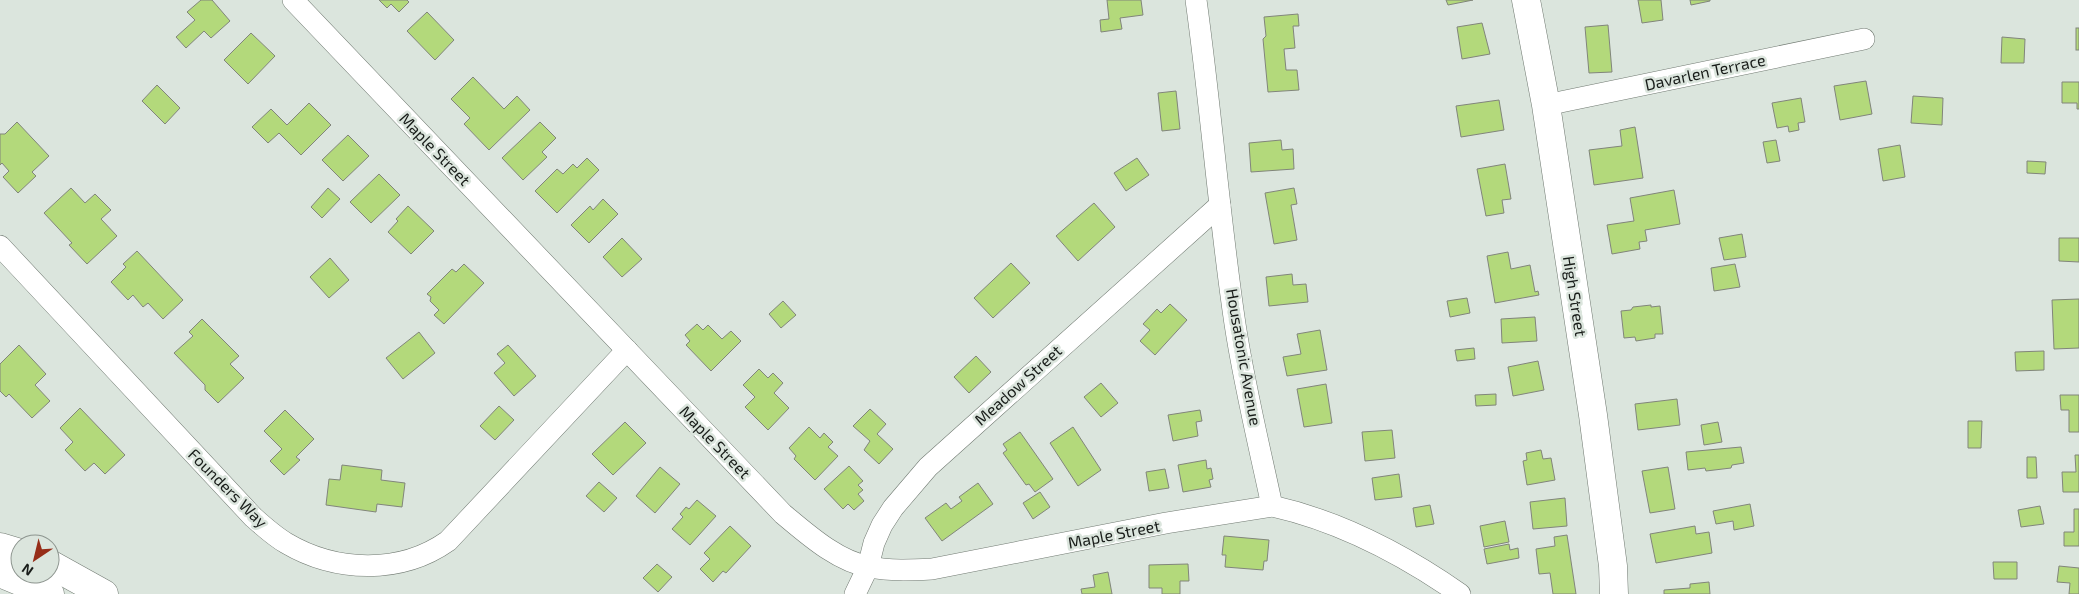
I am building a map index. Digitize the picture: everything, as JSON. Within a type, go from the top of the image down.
[{"type":"main road","name":"High Street","points":[[1526,0],[1546,105],[1593,415],[1613,566],[1614,594]]},
{"type":"main road","points":[[60,570],[104,594]]},
{"type":"main road","points":[[0,574],[50,594]]},
{"type":"street","name":"Maple Street","points":[[293,0],[784,514],[827,549],[868,567],[899,570],[932,569],[1166,523],[1272,506]]},
{"type":"street","name":"Housatonic Avenue","points":[[1196,0],[1210,100],[1220,205],[1236,326],[1272,506]]},
{"type":"street","name":"Davarlen Terrace","points":[[1546,105],[1864,39]]},
{"type":"street","name":"Meadow Street","points":[[855,594],[868,567],[874,543],[882,525],[893,508],[928,467],[1220,205]]},
{"type":"street","name":"Founders Way","points":[[0,246],[252,517],[286,543],[319,559],[347,565],[373,566],[392,564],[417,558],[434,551],[448,541],[628,350]]},
{"type":"street","points":[[1272,506],[1324,520],[1424,569],[1460,594]]},
{"type":"building","points":[[201,0],[212,0],[230,21],[211,38],[204,31],[186,48],[176,37],[195,20],[187,12]]},
{"type":"building","points":[[379,0],[407,0],[409,2],[399,12],[391,4],[387,8]]},
{"type":"building","points":[[1107,0],[1141,0],[1143,15],[1120,18],[1122,29],[1101,32],[1100,20],[1109,19]]},
{"type":"building","points":[[1446,0],[1473,0],[1448,5]]},
{"type":"building","points":[[1638,0],[1661,0],[1663,20],[1642,23]]},
{"type":"building","points":[[1690,0],[1710,0],[1710,1],[1691,5]]},
{"type":"building","points":[[427,12],[454,40],[435,60],[407,31]]},
{"type":"building","points":[[1298,14],[1299,26],[1293,26],[1295,48],[1284,49],[1286,70],[1297,70],[1299,90],[1268,92],[1263,39],[1266,36],[1264,17]]},
{"type":"building","points":[[1482,23],[1490,54],[1462,59],[1457,27]]},
{"type":"building","points":[[1608,25],[1612,72],[1589,73],[1585,27]]},
{"type":"building","points":[[2076,28],[2079,28],[2079,50],[2076,50]]},
{"type":"building","points":[[251,33],[275,56],[248,84],[224,60]]},
{"type":"building","points":[[2002,37],[2025,39],[2024,63],[2001,63]]},
{"type":"building","points":[[473,77],[504,109],[517,96],[530,110],[489,150],[464,124],[470,118],[451,99]]},
{"type":"building","points":[[1866,81],[1872,114],[1840,120],[1834,86]]},
{"type":"building","points":[[2062,82],[2079,82],[2079,109],[2077,109],[2077,103],[2062,103]]},
{"type":"building","points":[[157,85],[180,108],[165,124],[142,101]]},
{"type":"building","points":[[1176,91],[1180,129],[1162,131],[1158,93]]},
{"type":"building","points":[[1913,96],[1943,98],[1942,125],[1911,123]]},
{"type":"building","points":[[1801,98],[1805,122],[1798,123],[1799,130],[1789,132],[1788,126],[1777,128],[1772,103]]},
{"type":"building","points":[[1499,100],[1504,130],[1461,137],[1456,106]]},
{"type":"building","points":[[309,103],[331,125],[301,155],[279,133],[268,143],[252,127],[271,109],[287,125]]},
{"type":"building","points":[[17,122],[49,156],[32,172],[36,176],[18,193],[3,177],[9,171],[2,163],[0,165],[0,134],[5,134]]},
{"type":"building","points":[[540,122],[556,138],[542,152],[547,157],[523,180],[502,158]]},
{"type":"building","points":[[1635,127],[1643,178],[1594,185],[1589,150],[1622,146],[1620,130]]},
{"type":"building","points":[[348,135],[369,156],[343,181],[322,160]]},
{"type":"building","points":[[1281,140],[1282,150],[1293,149],[1294,169],[1251,172],[1249,143]]},
{"type":"building","points":[[1776,140],[1780,161],[1767,163],[1763,142]]},
{"type":"building","points":[[1900,145],[1905,177],[1883,181],[1878,149]]},
{"type":"building","points":[[587,158],[599,170],[557,213],[535,191],[557,169],[563,174],[573,164],[577,168]]},
{"type":"building","points":[[1137,158],[1149,175],[1126,191],[1114,173]]},
{"type":"building","points":[[2027,161],[2046,162],[2045,174],[2027,173]]},
{"type":"building","points":[[1505,164],[1511,199],[1502,200],[1504,213],[1486,216],[1477,169]]},
{"type":"building","points":[[379,174],[400,195],[371,223],[350,202]]},
{"type":"building","points":[[71,188],[85,203],[95,194],[111,210],[101,219],[117,236],[87,264],[69,245],[72,243],[44,213]]},
{"type":"building","points":[[328,188],[340,199],[322,218],[311,207]]},
{"type":"building","points":[[1294,188],[1297,204],[1291,205],[1297,240],[1274,244],[1265,193]]},
{"type":"building","points":[[1674,190],[1680,224],[1645,230],[1647,241],[1639,242],[1640,249],[1612,254],[1607,225],[1634,221],[1630,198]]},
{"type":"building","points":[[603,199],[618,214],[589,243],[571,225],[590,206],[593,210]]},
{"type":"building","points":[[1094,203],[1115,227],[1078,261],[1056,236]]},
{"type":"building","points":[[408,206],[434,231],[411,254],[388,232],[398,221],[396,219]]},
{"type":"building","points":[[1742,234],[1746,257],[1724,260],[1719,238]]},
{"type":"building","points":[[622,238],[642,259],[622,277],[603,257]]},
{"type":"building","points":[[2059,238],[2079,238],[2079,262],[2059,261]]},
{"type":"building","points":[[137,251],[183,300],[163,319],[148,303],[143,307],[133,295],[128,300],[111,282],[126,267],[123,264]]},
{"type":"building","points":[[1508,252],[1511,269],[1530,265],[1535,292],[1538,291],[1539,295],[1495,303],[1487,256]]},
{"type":"building","points":[[330,258],[349,280],[329,298],[310,277]]},
{"type":"building","points":[[1011,263],[1030,283],[993,318],[974,298]]},
{"type":"building","points":[[464,264],[484,283],[444,324],[434,315],[439,310],[430,301],[431,297],[427,294],[452,269],[456,272]]},
{"type":"building","points":[[1735,264],[1740,287],[1714,291],[1711,268]]},
{"type":"building","points":[[1292,274],[1293,285],[1306,284],[1308,302],[1269,306],[1266,277]]},
{"type":"building","points":[[1467,298],[1470,313],[1450,317],[1447,301]]},
{"type":"building","points":[[2079,299],[2079,348],[2054,349],[2052,300]]},
{"type":"building","points":[[783,301],[796,315],[781,328],[769,314]]},
{"type":"building","points":[[1170,304],[1187,320],[1155,355],[1140,341],[1150,330],[1143,324],[1157,309],[1161,313]]},
{"type":"building","points":[[1651,305],[1651,307],[1660,306],[1663,334],[1655,334],[1655,338],[1636,341],[1635,337],[1624,338],[1621,311],[1631,310],[1633,307]]},
{"type":"building","points":[[1535,317],[1537,341],[1502,343],[1501,319]]},
{"type":"building","points":[[202,319],[239,356],[230,364],[244,378],[218,403],[205,390],[205,385],[174,353],[193,336],[189,332]]},
{"type":"building","points":[[697,324],[703,330],[708,325],[722,339],[731,331],[741,341],[711,371],[686,345],[690,341],[685,335]]},
{"type":"building","points":[[1320,330],[1327,370],[1287,376],[1283,357],[1301,354],[1297,334]]},
{"type":"building","points":[[419,332],[435,353],[403,379],[386,358]]},
{"type":"building","points":[[19,345],[46,374],[35,385],[50,401],[32,418],[9,394],[6,397],[0,391],[0,364]]},
{"type":"building","points":[[508,345],[536,376],[514,396],[494,373],[505,363],[497,354]]},
{"type":"building","points":[[1474,348],[1475,359],[1457,361],[1455,350]]},
{"type":"building","points":[[2044,351],[2044,370],[2016,371],[2015,352]]},
{"type":"building","points":[[976,356],[991,372],[969,393],[954,377]]},
{"type":"building","points":[[1538,361],[1544,390],[1513,396],[1508,367]]},
{"type":"building","points":[[759,369],[768,378],[773,373],[783,383],[774,393],[789,408],[768,430],[745,407],[755,397],[743,385]]},
{"type":"building","points":[[1101,383],[1118,403],[1101,417],[1084,397]]},
{"type":"building","points":[[1326,384],[1332,423],[1304,427],[1297,389]]},
{"type":"building","points":[[1496,394],[1496,405],[1476,406],[1475,395]]},
{"type":"building","points":[[2060,395],[2079,395],[2079,432],[2069,432],[2069,410],[2061,410]]},
{"type":"building","points":[[1677,399],[1680,425],[1638,430],[1635,404]]},
{"type":"building","points":[[499,406],[514,420],[495,440],[480,426]]},
{"type":"building","points":[[80,408],[125,455],[105,474],[94,463],[85,471],[65,450],[73,442],[60,428]]},
{"type":"building","points":[[870,409],[886,424],[877,434],[893,449],[879,464],[864,450],[870,441],[853,426]]},
{"type":"building","points":[[285,410],[314,439],[296,457],[300,460],[284,475],[270,461],[282,449],[264,431]]},
{"type":"building","points":[[1200,410],[1202,421],[1196,422],[1198,436],[1173,441],[1168,415]]},
{"type":"building","points":[[1968,421],[1982,421],[1981,448],[1968,448]]},
{"type":"building","points":[[625,422],[646,443],[613,475],[592,454]]},
{"type":"building","points":[[1718,422],[1722,442],[1704,445],[1701,425]]},
{"type":"building","points":[[809,427],[820,438],[824,433],[833,442],[828,447],[838,456],[815,480],[794,459],[796,456],[789,448]]},
{"type":"building","points":[[1073,427],[1101,470],[1078,486],[1050,443]]},
{"type":"building","points":[[1392,430],[1395,458],[1365,461],[1362,432]]},
{"type":"building","points":[[1020,432],[1053,479],[1035,492],[1029,484],[1026,485],[1003,453],[1007,450],[1003,444]]},
{"type":"building","points":[[1741,447],[1744,463],[1732,465],[1731,468],[1706,471],[1705,468],[1688,470],[1686,452]]},
{"type":"building","points":[[1541,450],[1543,459],[1551,458],[1555,480],[1527,485],[1523,461],[1527,460],[1526,453]]},
{"type":"building","points":[[2075,455],[2079,455],[2079,492],[2063,492],[2062,472],[2076,472]]},
{"type":"building","points":[[2027,457],[2036,457],[2037,478],[2027,478]]},
{"type":"building","points":[[1206,460],[1207,469],[1211,468],[1213,479],[1209,480],[1211,487],[1183,492],[1178,465]]},
{"type":"building","points":[[342,465],[382,470],[381,480],[405,483],[402,507],[377,504],[376,512],[326,505],[329,479],[340,480]]},
{"type":"building","points":[[849,466],[863,481],[858,485],[863,490],[858,494],[864,501],[854,510],[848,504],[843,509],[824,489]]},
{"type":"building","points":[[660,467],[680,484],[655,513],[636,496]]},
{"type":"building","points":[[1668,467],[1675,509],[1650,513],[1642,471]]},
{"type":"building","points":[[1165,469],[1169,488],[1149,491],[1146,472]]},
{"type":"building","points":[[1399,474],[1402,497],[1375,500],[1372,478]]},
{"type":"building","points":[[599,482],[617,498],[604,512],[586,496]]},
{"type":"building","points":[[978,483],[993,504],[942,541],[925,518],[946,503],[951,509],[962,501],[959,497]]},
{"type":"building","points":[[1040,492],[1050,507],[1033,519],[1023,503]]},
{"type":"building","points":[[1565,498],[1567,526],[1533,529],[1530,502]]},
{"type":"building","points":[[697,500],[716,516],[690,545],[672,529],[683,517],[680,514],[686,507],[689,509]]},
{"type":"building","points":[[1750,504],[1754,526],[1734,530],[1733,521],[1716,524],[1713,511]]},
{"type":"building","points":[[1430,505],[1434,524],[1416,527],[1413,508]]},
{"type":"building","points":[[2040,506],[2044,524],[2021,527],[2018,510]]},
{"type":"building","points":[[2074,509],[2079,509],[2079,546],[2064,546],[2064,532],[2074,532]]},
{"type":"building","points":[[1505,521],[1509,542],[1484,547],[1480,526]]},
{"type":"building","points":[[730,526],[751,546],[726,573],[723,571],[713,582],[700,569],[710,559],[704,553]]},
{"type":"building","points":[[1695,526],[1696,534],[1709,532],[1712,553],[1656,563],[1650,534]]},
{"type":"building","points":[[1567,535],[1576,594],[1553,594],[1550,573],[1539,574],[1536,549],[1555,546],[1554,537]]},
{"type":"building","points":[[1224,536],[1269,540],[1267,561],[1264,561],[1263,570],[1225,567],[1226,555],[1222,555]]},
{"type":"building","points":[[1509,544],[1510,550],[1518,548],[1519,558],[1487,564],[1484,549]]},
{"type":"building","points":[[1993,562],[2017,562],[2017,579],[1994,579]]},
{"type":"building","points":[[657,564],[672,577],[658,592],[643,578]]},
{"type":"building","points":[[1188,564],[1189,581],[1180,581],[1180,594],[1162,594],[1162,588],[1149,588],[1149,565]]},
{"type":"building","points":[[2059,566],[2079,568],[2079,594],[2069,594],[2070,583],[2057,582]]},
{"type":"building","points":[[1108,572],[1112,594],[1082,594],[1081,589],[1095,587],[1093,575]]},
{"type":"building","points":[[1709,582],[1710,594],[1664,594],[1664,590],[1690,588],[1690,584]]}]
